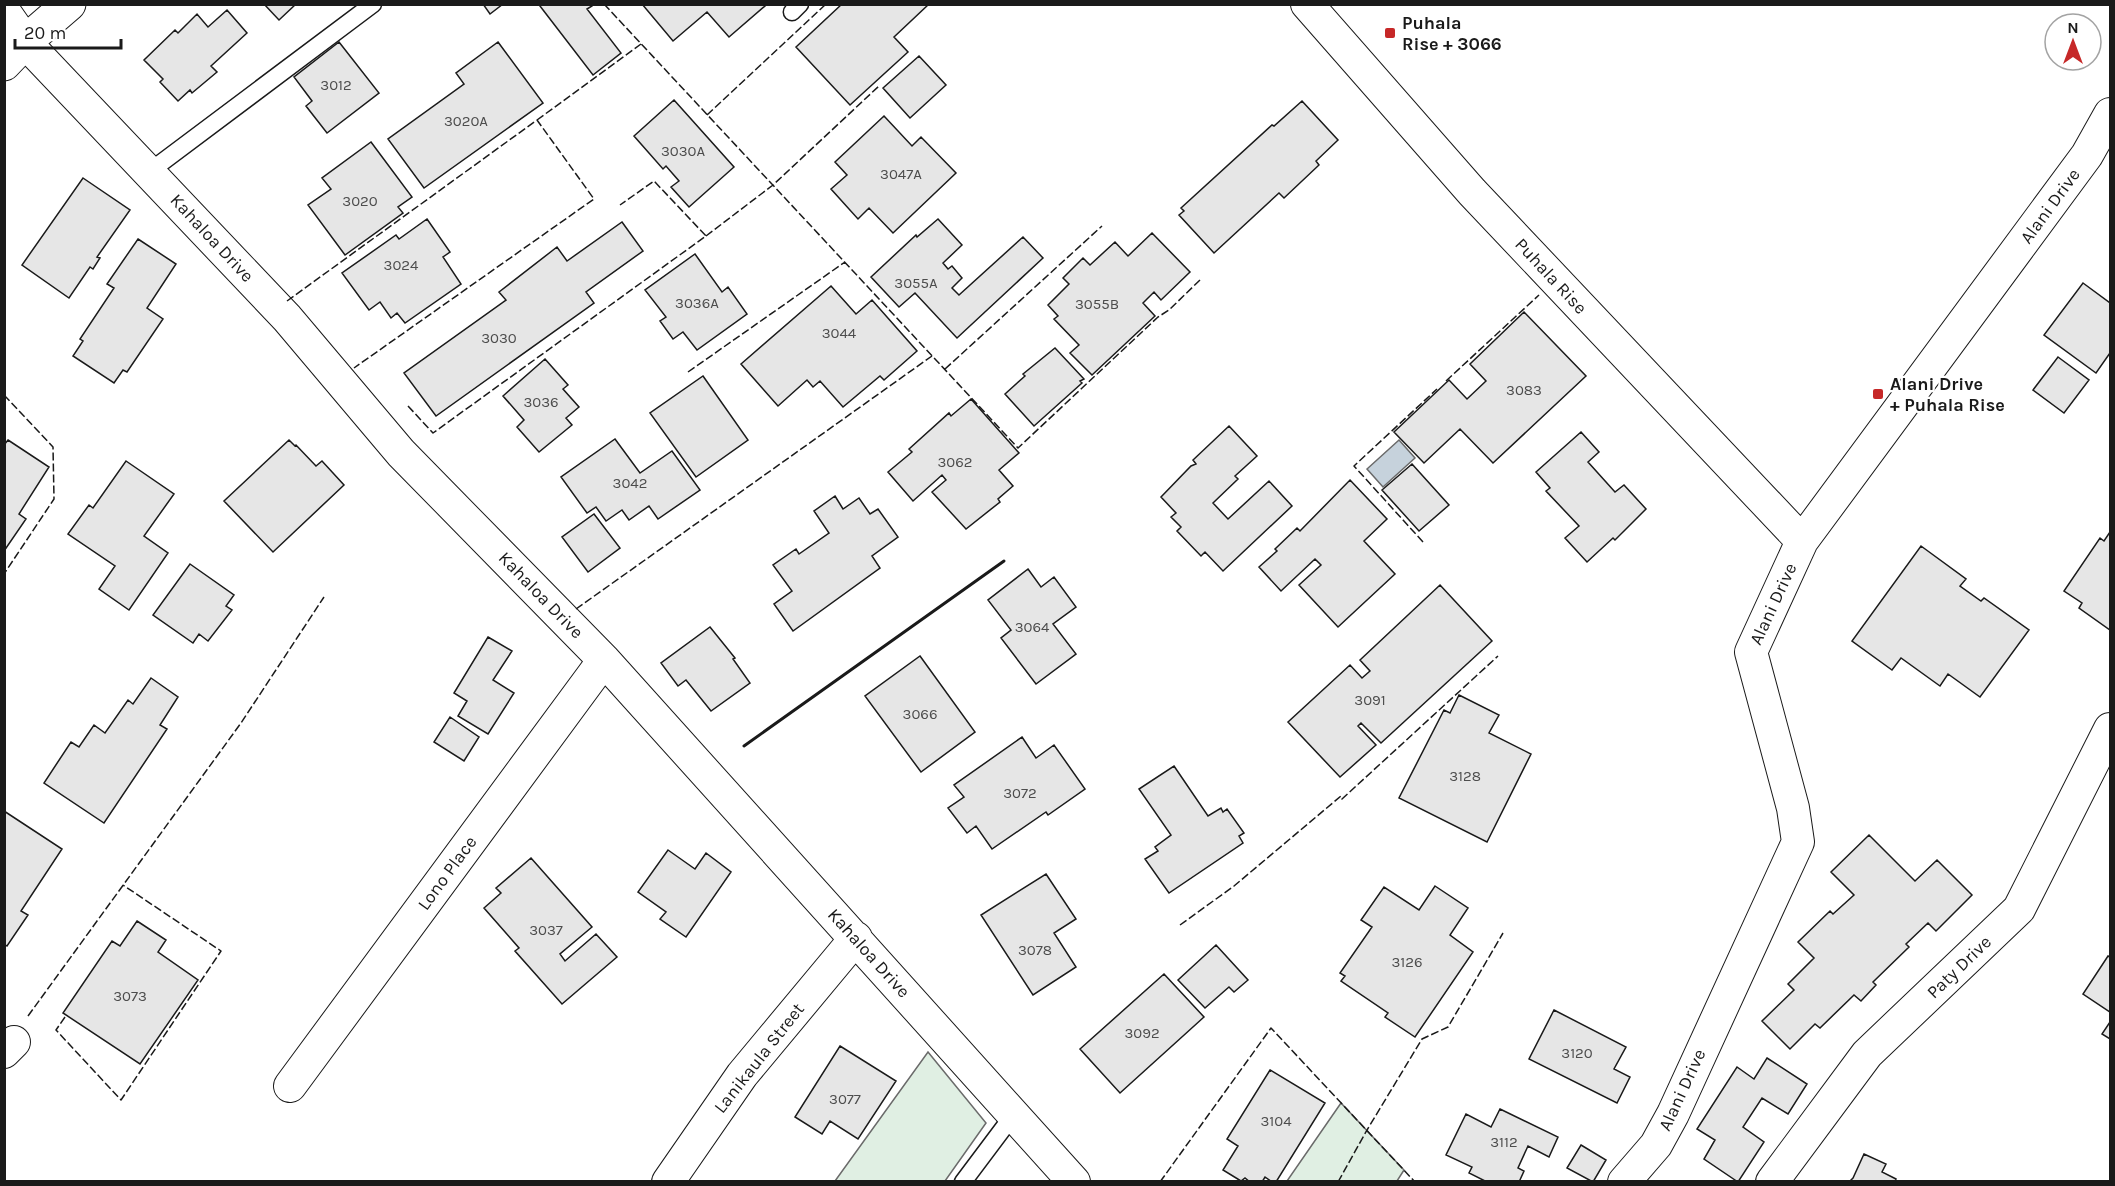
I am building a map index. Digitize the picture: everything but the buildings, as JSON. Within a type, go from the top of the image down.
[{"type":"street","points":[[15,53],[69,4]]},
{"type":"street","name":"Puhala Rise","points":[[1307,4],[1472,192],[1802,541]]},
{"type":"street","name":"Kahaloa Drive","points":[[4,12],[15,53],[149,172],[287,318],[401,453],[604,660],[1074,1182]]},
{"type":"street","name":"Alani Drive","points":[[1624,1182],[1656,1145],[1673,1114],[1798,842],[1793,807],[1751,652],[1802,541],[2087,155],[2110,114]]},
{"type":"street","name":"Lono Place","points":[[290,1086],[604,660]]},
{"type":"street","name":"Paty Drive","points":[[1772,1182],[1867,1054],[2019,909],[2110,729]]},
{"type":"street","name":"Lanikaula Street","points":[[668,1182],[742,1075],[856,938]]},
{"type":"lane","points":[[149,172],[373,4]]},
{"type":"lane","points":[[963,1182],[1014,1114]]},
{"type":"green space","points":[[928,1052],[986,1123],[945,1181],[835,1181]]},
{"type":"green space","points":[[1341,1103],[1404,1170],[1397,1181],[1287,1181]]},
{"type":"shaded area","points":[[1399,440],[1415,458],[1383,487],[1367,469]]},
{"type":"fence","points":[[604,4],[1018,448],[1202,278]]},
{"type":"fence","points":[[707,115],[826,4]]},
{"type":"fence","points":[[537,120],[641,44]]},
{"type":"fence","points":[[706,236],[773,185],[879,86]]},
{"type":"fence","points":[[287,301],[537,120],[594,199],[354,368]]},
{"type":"fence","points":[[408,406],[433,433],[706,236],[654,181],[620,205]]},
{"type":"fence","points":[[945,369],[1102,226]]},
{"type":"fence","points":[[688,372],[845,262]]},
{"type":"fence","points":[[1446,381],[1539,295]]},
{"type":"fence","points":[[576,609],[932,356]]},
{"type":"fence","points":[[1423,542],[1354,466],[1437,389]]},
{"type":"fence","points":[[4,395],[53,447],[54,499],[4,574]]},
{"type":"fence","points":[[28,1016],[241,723],[324,597]]},
{"type":"fence","points":[[1180,925],[1234,886],[1341,796],[1342,799],[1498,656]]},
{"type":"fence","points":[[65,1017],[56,1030],[121,1100],[221,951],[123,885]]},
{"type":"fence","points":[[1338,1182],[1422,1039],[1448,1027],[1503,933]]},
{"type":"fence","points":[[1160,1182],[1271,1028],[1415,1182]]},
{"type":"wall","points":[[744,746],[1004,561]]},
{"type":"place","name":"Puhala Rise + 3066","points":[[1390,33]]},
{"type":"place","name":"Alani Drive + Puhala Rise","points":[[1878,394]]}]
